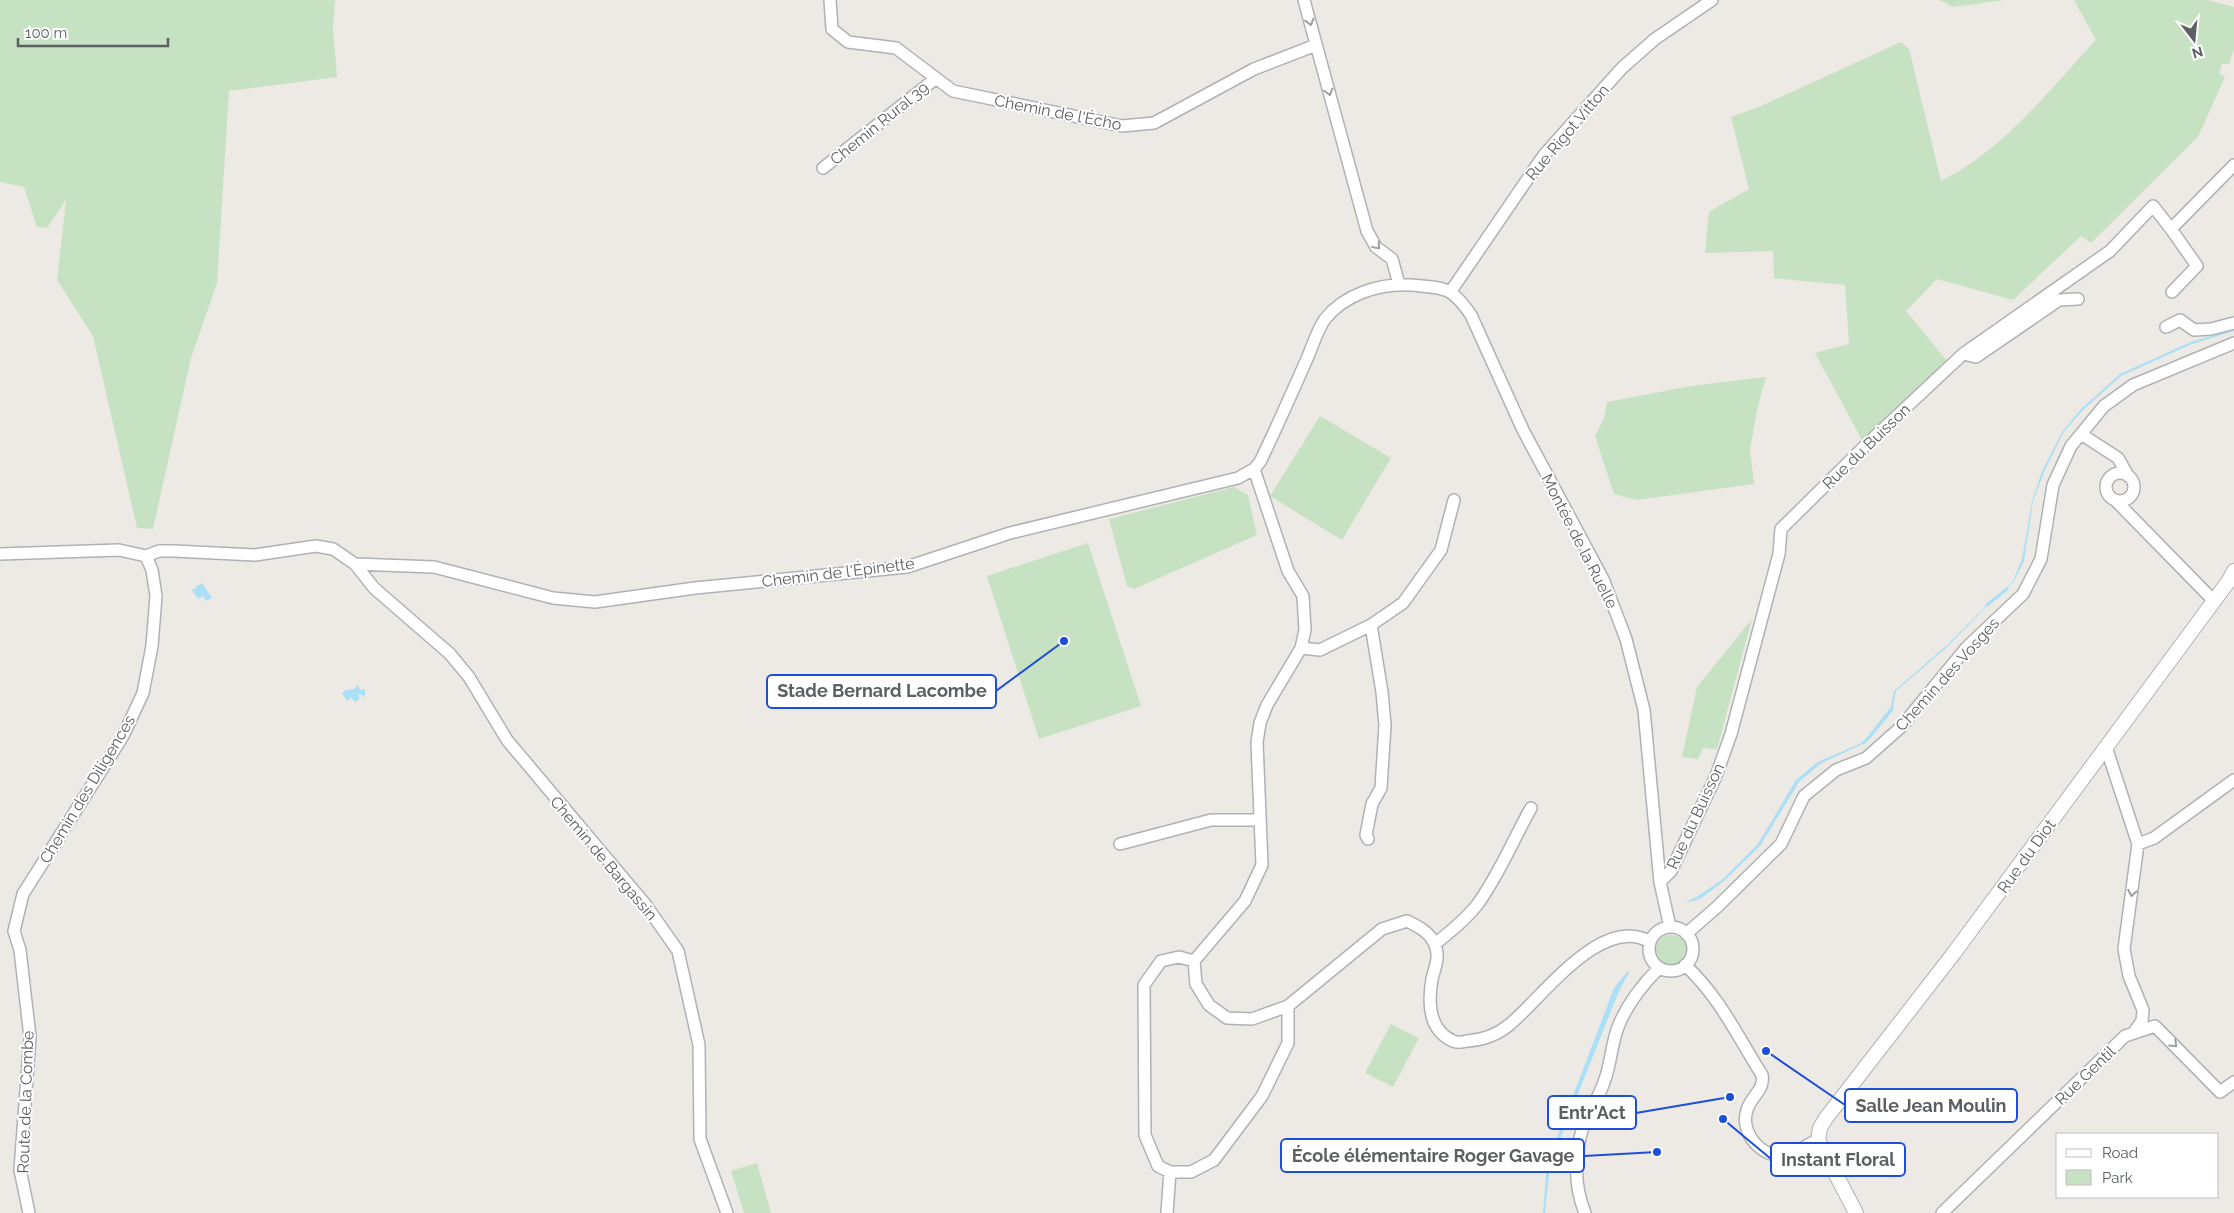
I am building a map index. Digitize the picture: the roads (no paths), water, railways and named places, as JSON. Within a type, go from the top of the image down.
[{"type":"street","name":"Chemin de l'Écho","points":[[830,0],[832,29],[848,42],[896,48],[954,91],[1122,126],[1154,123],[1254,69],[1316,45]]},
{"type":"street","points":[[1304,0],[1367,231],[1376,247],[1392,259],[1398,284]]},
{"type":"street","name":"Rue Rigot Vitton","points":[[1451,291],[1544,155],[1622,68],[1655,39],[1712,0]]},
{"type":"street","name":"Chemin Rural 39","points":[[823,168],[935,78]]},
{"type":"street","points":[[2172,292],[2197,266],[2171,230],[2234,165]]},
{"type":"street","name":"Rue du Buisson","points":[[1660,882],[1671,871],[1716,776],[1732,734],[1779,554],[1781,529],[1866,445],[1963,354],[2110,251],[2153,206],[2171,230]]},
{"type":"street","points":[[1451,291],[1442,288],[1398,284],[1366,291],[1346,300],[1325,320],[1260,462],[1254,469],[1288,571],[1303,596],[1305,630],[1300,648],[1267,704],[1260,723],[1257,742],[1262,865],[1245,901],[1194,961],[1196,984],[1209,1005],[1227,1018],[1252,1020],[1288,1006],[1382,930],[1407,922],[1426,931],[1435,944],[1438,955],[1432,980],[1430,1011],[1439,1032],[1454,1042],[1483,1040],[1508,1026],[1553,980],[1577,959],[1619,936],[1641,936],[1650,942]]},
{"type":"street","name":"Montée de la Ruelle","points":[[1451,291],[1461,300],[1471,315],[1523,430],[1603,579],[1626,639],[1644,710],[1660,882],[1670,927]]},
{"type":"street","points":[[1963,354],[1976,357],[2059,300],[2078,299]]},
{"type":"street","points":[[2166,327],[2180,320],[2194,330],[2211,329],[2234,323]]},
{"type":"street","name":"Chemin des Vosges","points":[[1686,934],[1717,907],[1781,844],[1804,796],[1836,770],[1866,758],[1901,726],[1967,646],[2023,594],[2040,559],[2053,485],[2071,446],[2104,406],[2133,385],[2234,343]]},
{"type":"street","points":[[2081,434],[2118,458],[2134,484],[2131,496],[2121,502],[2116,501]]},
{"type":"street","name":"Chemin de l'Épinette","points":[[146,556],[159,551],[174,550],[255,555],[316,546],[333,549],[355,564],[434,567],[553,598],[595,602],[694,588],[906,567],[1010,533],[1238,478],[1254,469]]},
{"type":"street","points":[[2128,476],[2117,473],[2112,476],[2106,484],[2107,494],[2214,601]]},
{"type":"street","points":[[1300,648],[1320,650],[1371,625],[1403,603],[1423,578],[1441,550],[1454,500]]},
{"type":"street","points":[[0,554],[119,550],[146,556]]},
{"type":"street","name":"Chemin des Diligences","points":[[14,931],[23,894],[124,736],[143,693],[152,646],[156,596],[152,570],[146,556]]},
{"type":"street","name":"Chemin de Bargassin","points":[[355,564],[374,588],[450,654],[470,677],[507,740],[644,904],[678,951],[698,1044],[700,1139],[727,1213]]},
{"type":"street","name":"Rue du Diot","points":[[1818,1140],[1820,1128],[1826,1118],[1954,954],[2214,601],[2234,571]]},
{"type":"street","points":[[1368,839],[1366,835],[1372,804],[1381,788],[1385,725],[1382,692],[1371,625]]},
{"type":"street","points":[[2106,747],[2138,844],[2124,949],[2129,976],[2143,1010],[2142,1021],[2134,1032]]},
{"type":"street","points":[[2138,844],[2154,838],[2234,780]]},
{"type":"street","points":[[1435,944],[1457,927],[1476,906],[1505,860],[1531,808]]},
{"type":"street","points":[[1120,844],[1211,820],[1260,820]]},
{"type":"street","points":[[1670,927],[1682,930],[1686,934],[1692,946],[1690,960],[1685,965],[1672,971],[1659,968],[1650,957],[1650,942],[1656,933],[1670,927]]},
{"type":"street","name":"Route de la Combe","points":[[14,931],[20,950],[30,1037],[20,1170],[29,1213]]},
{"type":"street","points":[[1194,961],[1179,957],[1161,961],[1144,985],[1146,1135],[1158,1166],[1170,1172],[1191,1172],[1214,1160],[1262,1096],[1288,1043],[1288,1006]]},
{"type":"street","points":[[1685,965],[1719,1002],[1762,1075],[1761,1088],[1746,1110],[1746,1121],[1751,1138],[1764,1151],[1784,1156],[1818,1140],[1856,1213]]},
{"type":"street","points":[[1585,1213],[1580,1198],[1576,1172],[1583,1127],[1604,1083],[1618,1027],[1633,999],[1659,968]]},
{"type":"street","name":"Rue Gentil","points":[[1942,1213],[2125,1036],[2155,1026],[2220,1092],[2234,1082]]},
{"type":"street","points":[[1167,1213],[1170,1172]]},
{"type":"water","points":[[2234,329],[2234,331],[2192,344],[2121,376],[2083,410],[2063,433],[2044,472],[2033,501],[2024,561],[2013,583],[1990,603],[1946,648],[1896,691],[1892,712],[1867,742],[1820,764],[1799,782],[1760,846],[1724,881],[1700,899],[1684,903],[1723,879],[1758,844],[1796,780],[1818,762],[1866,741],[1890,712],[1894,691],[1946,646],[1990,602],[2012,583],[2022,559],[2032,501],[2042,471],[2062,432],[2081,409],[2120,374],[2191,342]]},
{"type":"water","points":[[202,583],[212,598],[206,601],[203,596],[198,599],[192,590]]},
{"type":"water","points":[[358,685],[360,690],[365,689],[363,698],[359,694],[359,699],[356,702],[351,698],[347,701],[342,693],[346,690],[354,689]]},
{"type":"water","points":[[1628,971],[1629,973],[1619,991],[1550,1164],[1545,1213],[1543,1213],[1547,1164],[1614,988]]},
{"type":"waterway","points":[[1987,605],[2007,589]]},
{"type":"waterway","points":[[1863,743],[1892,708]]},
{"type":"place","name":"Stade Bernard Lacombe","points":[[1064,641]]},
{"type":"place","name":"Salle Jean Moulin","points":[[1766,1051]]},
{"type":"place","name":"Entr'Act","points":[[1730,1097]]},
{"type":"place","name":"Instant Floral","points":[[1723,1119]]},
{"type":"place","name":"École élémentaire Roger Gavage","points":[[1657,1152]]}]
